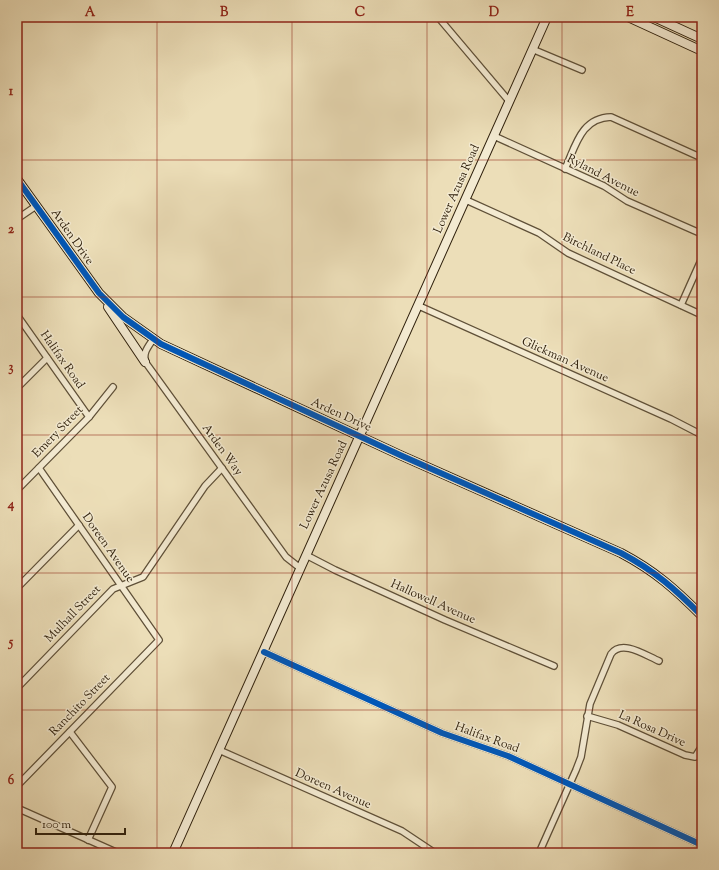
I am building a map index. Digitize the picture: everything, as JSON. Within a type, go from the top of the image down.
[{"type":"main road","name":"Lower Azusa Road","points":[[174,853],[306,554],[419,306],[547,17]]},
{"type":"main road","points":[[628,17],[702,51]]},
{"type":"main road","points":[[654,17],[702,39]]},
{"type":"main road","name":"Arden Drive","points":[[17,179],[99,294],[123,317],[161,344],[638,562],[662,578],[702,616]]},
{"type":"main road","points":[[99,294],[146,362]]},
{"type":"street","points":[[438,17],[509,101]]},
{"type":"street","points":[[532,49],[582,70]]},
{"type":"street","points":[[565,169],[584,129],[592,120],[601,117],[611,117],[702,158]]},
{"type":"street","name":"Ryland Avenue","points":[[494,136],[604,186],[627,201],[702,234]]},
{"type":"street","name":"Birchland Place","points":[[466,200],[539,233],[568,253],[702,315]]},
{"type":"street","points":[[17,219],[36,206]]},
{"type":"street","points":[[681,305],[702,258]]},
{"type":"street","name":"Glickman Avenue","points":[[419,306],[671,418],[702,435]]},
{"type":"street","name":"Halifax Road","points":[[17,315],[89,417]]},
{"type":"street","points":[[146,362],[145,350],[154,338]]},
{"type":"street","points":[[17,388],[47,358]]},
{"type":"street","name":"Arden Way","points":[[146,362],[286,557],[300,568]]},
{"type":"street","name":"Emery Street","points":[[17,490],[89,417],[113,388]]},
{"type":"street","name":"Doreen Avenue","points":[[39,468],[159,640]]},
{"type":"street","name":"Mulhall Street","points":[[17,688],[113,589],[143,577],[205,486],[222,468]]},
{"type":"street","points":[[17,588],[78,525]]},
{"type":"street","name":"Hallowell Avenue","points":[[306,554],[335,570],[438,617],[554,666]]},
{"type":"street","name":"Ranchito Street","points":[[17,786],[159,640]]},
{"type":"street","points":[[539,853],[581,757],[587,716],[599,682],[615,649],[622,647],[630,649],[659,661]]},
{"type":"street","name":"Halifax Road","points":[[264,652],[442,733],[508,756],[702,845]]},
{"type":"street","name":"La Rosa Drive","points":[[587,716],[618,725],[685,756],[695,757],[702,746]]},
{"type":"street","points":[[70,732],[112,787],[88,840]]},
{"type":"street","name":"Doreen Avenue","points":[[219,750],[402,831],[435,853]]},
{"type":"street","points":[[17,808],[118,853]]},
{"type":"cycle path","points":[[17,179],[99,293],[123,317],[161,344],[400,455],[621,553],[664,581],[702,616]]},
{"type":"cycle path","points":[[264,652],[442,733],[508,756],[702,845]]}]
